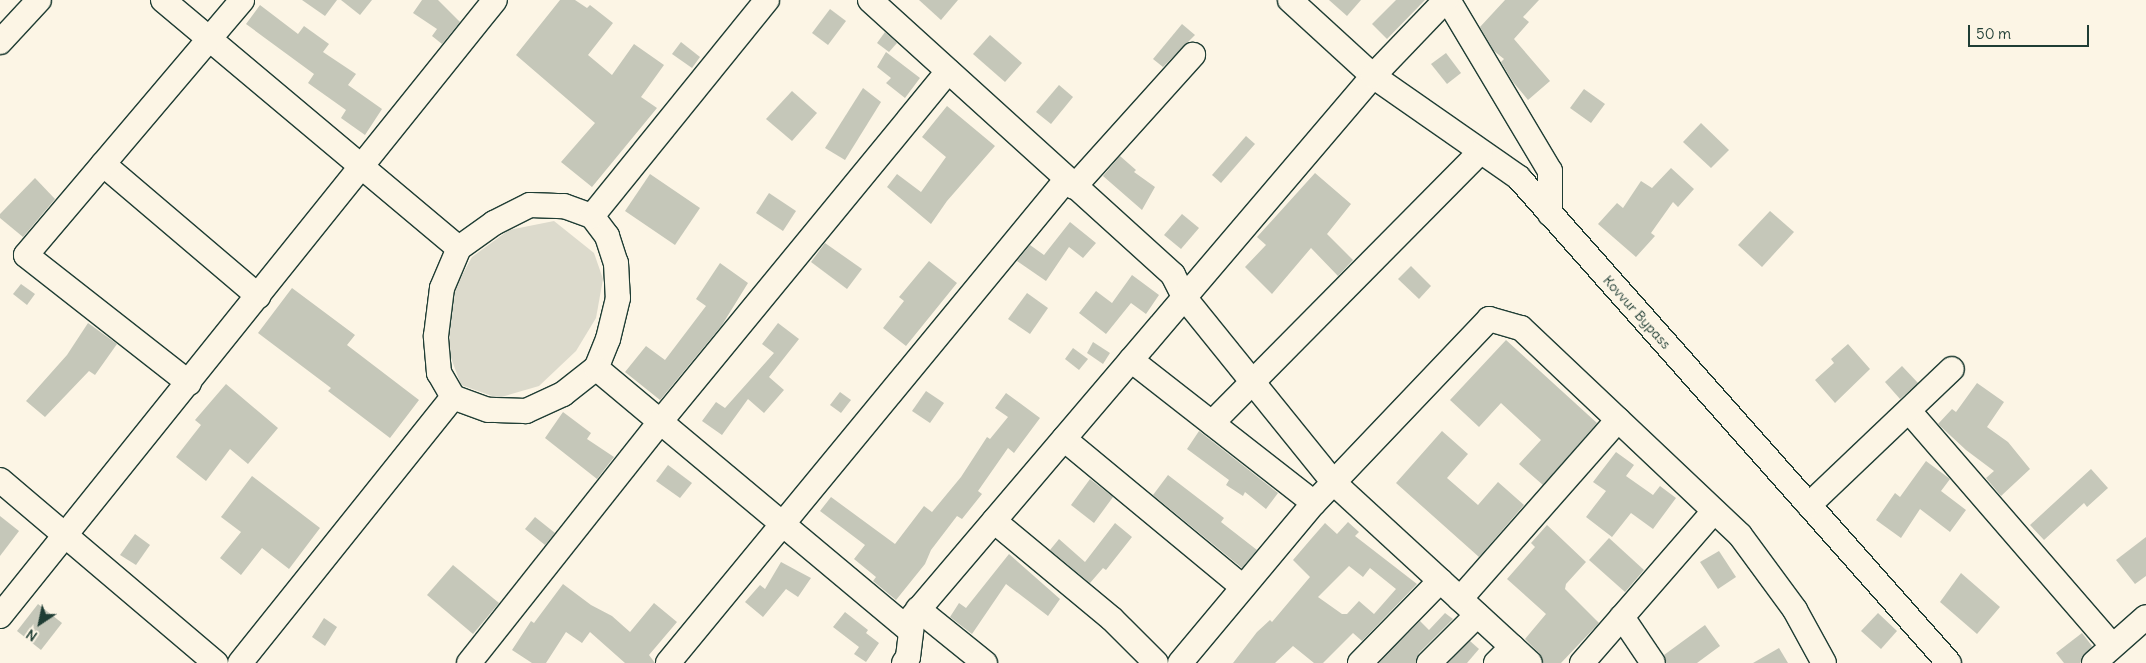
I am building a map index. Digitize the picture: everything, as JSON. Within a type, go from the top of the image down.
[{"type":"street","points":[[0,42],[39,0]]},
{"type":"street","points":[[163,0],[211,38],[460,248]]},
{"type":"street","points":[[189,383],[26,255],[242,0]]},
{"type":"street","points":[[0,616],[67,536],[495,0]]},
{"type":"street","points":[[592,216],[766,0]]},
{"type":"street","points":[[870,0],[1070,184],[1173,275],[1184,297],[1334,483],[1477,615],[1504,655],[1530,663]]},
{"type":"street","name":"Kovvur Bypass","points":[[1290,0],[1373,76],[1519,178],[1949,663]]},
{"type":"street","points":[[904,663],[908,657],[915,620],[994,520],[1373,76],[1447,0],[1550,171],[1550,214]]},
{"type":"street","points":[[668,663],[1070,184],[1193,55]]},
{"type":"street","points":[[468,663],[660,422],[948,71]]},
{"type":"street","points":[[1212,423],[1480,152]]},
{"type":"street","points":[[103,164],[258,296]]},
{"type":"street","points":[[530,205],[564,206],[592,216],[607,236],[616,263],[618,298],[608,339],[596,368],[564,394],[526,411],[488,410],[454,397],[439,373],[436,336],[442,288],[460,248],[480,232],[530,205]]},
{"type":"street","points":[[1180,663],[1314,503],[1489,319],[1521,328],[1740,535],[1796,610],[1824,663]]},
{"type":"street","points":[[1131,360],[1314,503]]},
{"type":"street","points":[[596,368],[783,524],[915,620],[985,663]]},
{"type":"street","points":[[1809,505],[1952,369]]},
{"type":"street","points":[[240,663],[454,397]]},
{"type":"street","points":[[1909,411],[2112,645]]},
{"type":"street","points":[[1460,599],[1618,420]]},
{"type":"street","points":[[1064,438],[1243,587]]},
{"type":"street","points":[[0,480],[216,663]]},
{"type":"street","points":[[1582,663],[1714,511]]},
{"type":"street","points":[[994,520],[1112,619],[1156,663]]},
{"type":"street","points":[[1360,663],[1440,581]]},
{"type":"street","points":[[1429,663],[1477,615]]},
{"type":"street","points":[[1622,617],[1653,663]]},
{"type":"street","points":[[2094,663],[2112,645],[2146,617]]},
{"type":"shaded area","points":[[554,221],[594,253],[603,279],[596,318],[576,351],[539,386],[498,398],[461,385],[450,355],[448,320],[456,286],[472,257],[509,230]]},
{"type":"building","points":[[302,0],[337,0],[325,16]]},
{"type":"building","points":[[341,0],[372,0],[360,15]]},
{"type":"building","points":[[422,0],[438,0],[460,22],[442,44],[432,36],[437,29],[413,13]]},
{"type":"building","points":[[560,0],[575,0],[587,8],[590,5],[613,23],[588,55],[612,75],[634,44],[664,65],[641,97],[657,108],[592,187],[561,162],[595,123],[516,55]]},
{"type":"building","points":[[919,0],[958,0],[941,20]]},
{"type":"building","points":[[1329,0],[1361,0],[1347,16]]},
{"type":"building","points":[[1396,0],[1425,0],[1387,39],[1372,24]]},
{"type":"building","points":[[1505,0],[1539,0],[1523,17],[1529,22],[1514,39],[1550,81],[1528,100],[1513,82],[1501,62],[1504,59],[1494,51],[1480,27]]},
{"type":"building","points":[[260,5],[298,34],[304,26],[329,44],[323,52],[356,74],[348,85],[382,109],[365,135],[341,118],[346,110],[308,83],[314,74],[246,24]]},
{"type":"building","points":[[830,9],[846,21],[828,45],[812,33]]},
{"type":"building","points":[[1182,24],[1195,35],[1163,67],[1153,59]]},
{"type":"building","points":[[885,32],[897,43],[889,52],[877,43]]},
{"type":"building","points":[[990,35],[1022,63],[1005,82],[973,54]]},
{"type":"building","points":[[681,42],[700,57],[692,68],[672,54]]},
{"type":"building","points":[[886,52],[920,78],[905,98],[886,83],[891,78],[877,67]]},
{"type":"building","points":[[1446,53],[1461,73],[1447,84],[1431,64]]},
{"type":"building","points":[[1059,85],[1073,97],[1051,124],[1036,112]]},
{"type":"building","points":[[863,88],[881,102],[845,160],[825,148]]},
{"type":"building","points":[[1584,89],[1605,104],[1591,123],[1570,108]]},
{"type":"building","points":[[792,91],[817,113],[792,141],[766,119]]},
{"type":"building","points":[[947,106],[995,146],[947,201],[931,224],[887,187],[897,174],[921,192],[946,157],[922,137]]},
{"type":"building","points":[[1701,123],[1729,150],[1711,168],[1683,142]]},
{"type":"building","points":[[1246,136],[1255,144],[1221,183],[1212,175]]},
{"type":"building","points":[[1120,156],[1136,170],[1134,172],[1155,187],[1142,210],[1103,176]]},
{"type":"building","points":[[1671,168],[1694,189],[1678,207],[1673,202],[1651,233],[1655,236],[1636,257],[1598,224],[1617,203],[1623,208],[1641,181],[1652,188]]},
{"type":"building","points":[[1315,173],[1351,204],[1327,234],[1353,260],[1338,276],[1311,248],[1272,294],[1245,267],[1266,245],[1257,237]]},
{"type":"building","points":[[650,174],[700,208],[675,245],[625,211]]},
{"type":"building","points":[[35,178],[55,199],[23,237],[0,218],[0,214]]},
{"type":"building","points":[[769,193],[796,211],[783,231],[756,213]]},
{"type":"building","points":[[1770,211],[1794,232],[1762,267],[1738,245]]},
{"type":"building","points":[[1182,214],[1199,228],[1181,249],[1164,235]]},
{"type":"building","points":[[1070,222],[1096,243],[1083,258],[1069,247],[1046,281],[1017,261],[1030,245],[1044,255]]},
{"type":"building","points":[[825,243],[862,269],[847,289],[811,262]]},
{"type":"building","points":[[929,261],[957,283],[906,346],[883,328],[904,301],[899,297]]},
{"type":"building","points":[[720,263],[748,283],[722,325],[660,400],[625,372],[646,346],[665,360],[706,306],[696,299]]},
{"type":"building","points":[[1411,266],[1431,286],[1419,299],[1398,279]]},
{"type":"building","points":[[1132,275],[1159,295],[1146,314],[1131,303],[1106,334],[1079,313],[1096,291],[1112,303]]},
{"type":"building","points":[[21,284],[35,294],[27,305],[13,294]]},
{"type":"building","points":[[292,288],[355,335],[347,345],[419,400],[390,438],[328,391],[331,388],[258,333]]},
{"type":"building","points":[[1027,293],[1048,308],[1030,334],[1008,319]]},
{"type":"building","points":[[88,323],[117,344],[95,375],[89,371],[45,417],[26,401],[67,355]]},
{"type":"building","points":[[778,323],[799,339],[769,377],[784,390],[764,413],[748,399],[722,435],[702,421],[716,402],[725,408],[774,353],[762,344]]},
{"type":"building","points":[[1506,340],[1597,423],[1543,485],[1519,464],[1541,440],[1501,403],[1479,427],[1450,400]]},
{"type":"building","points":[[1093,342],[1110,353],[1103,364],[1087,353]]},
{"type":"building","points":[[1848,344],[1870,369],[1835,403],[1815,380],[1834,363],[1831,359]]},
{"type":"building","points":[[1073,348],[1088,359],[1079,370],[1065,359]]},
{"type":"building","points":[[1902,366],[1918,383],[1900,399],[1885,382]]},
{"type":"building","points":[[1977,383],[2004,402],[1987,427],[2008,442],[2030,469],[2001,496],[1986,478],[1994,471],[1966,450],[1938,424],[1952,409],[1956,412]]},
{"type":"building","points":[[226,384],[278,428],[248,464],[230,449],[206,481],[176,457],[201,425],[195,420]]},
{"type":"building","points":[[926,391],[944,403],[930,423],[912,411]]},
{"type":"building","points":[[840,392],[851,400],[841,413],[830,405]]},
{"type":"building","points":[[1006,393],[1040,418],[1014,453],[1008,448],[978,491],[982,494],[962,519],[957,516],[931,550],[925,564],[896,600],[873,581],[876,577],[854,559],[865,545],[820,511],[831,497],[895,544],[924,506],[932,512],[961,477],[987,437],[990,439],[1008,417],[995,408]]},
{"type":"building","points":[[563,412],[591,433],[587,439],[614,457],[597,479],[545,438]]},
{"type":"building","points":[[1199,431],[1278,493],[1266,509],[1245,492],[1243,496],[1226,485],[1229,480],[1187,449]]},
{"type":"building","points":[[1442,431],[1468,454],[1447,478],[1478,505],[1498,482],[1524,505],[1479,557],[1396,483]]},
{"type":"building","points":[[1616,452],[1634,465],[1626,476],[1653,495],[1660,486],[1676,498],[1653,529],[1631,513],[1612,537],[1586,517],[1606,491],[1593,482]]},
{"type":"building","points":[[1926,461],[1950,479],[1941,491],[1966,510],[1950,532],[1920,509],[1901,538],[1876,520],[1895,493],[1900,497]]},
{"type":"building","points":[[668,465],[692,483],[680,498],[656,481]]},
{"type":"building","points":[[2091,469],[2108,488],[2087,507],[2084,503],[2044,540],[2030,525]]},
{"type":"building","points":[[1168,475],[1224,518],[1221,522],[1257,550],[1242,568],[1153,495]]},
{"type":"building","points":[[252,476],[320,528],[289,569],[262,548],[241,575],[220,558],[241,532],[221,517]]},
{"type":"building","points":[[1090,479],[1113,497],[1094,523],[1071,505]]},
{"type":"building","points":[[0,516],[19,531],[0,556]]},
{"type":"building","points":[[535,517],[555,533],[545,545],[525,529]]},
{"type":"building","points":[[1348,522],[1359,532],[1355,536],[1417,584],[1362,641],[1353,633],[1323,663],[1314,663],[1293,646],[1275,663],[1233,663],[1257,632],[1270,620],[1272,622],[1310,577],[1293,560],[1325,523],[1337,534]],"holes":[[[1349,566],[1363,577],[1370,568],[1396,589],[1374,614],[1359,601],[1347,614],[1342,614],[1318,597]]]},
{"type":"building","points":[[1115,523],[1132,537],[1106,570],[1103,568],[1090,583],[1050,550],[1059,539],[1085,562]]},
{"type":"building","points":[[1547,525],[1586,562],[1566,584],[1565,589],[1599,623],[1561,663],[1544,663],[1539,653],[1525,639],[1546,614],[1507,579],[1535,547],[1531,543]]},
{"type":"building","points":[[135,534],[150,545],[136,565],[120,555]]},
{"type":"building","points":[[2146,537],[2146,576],[2135,584],[2116,560]]},
{"type":"building","points":[[1609,538],[1644,570],[1625,592],[1589,560]]},
{"type":"building","points":[[1719,551],[1736,577],[1718,589],[1700,562]]},
{"type":"building","points":[[1009,554],[1060,599],[1048,616],[1006,584],[972,634],[950,617],[959,603],[966,608]]},
{"type":"building","points":[[781,562],[811,578],[798,597],[786,589],[763,617],[745,602],[760,585],[765,589]]},
{"type":"building","points":[[453,565],[499,603],[473,634],[427,595]]},
{"type":"building","points":[[1961,573],[2000,607],[1977,634],[1940,602]]},
{"type":"building","points":[[563,584],[591,605],[612,616],[630,632],[654,603],[677,622],[649,655],[655,663],[625,663],[590,632],[582,643],[566,632],[546,663],[532,663],[512,650],[531,621],[534,623]]},
{"type":"building","points":[[38,604],[62,623],[41,650],[17,631]]},
{"type":"building","points":[[845,612],[868,630],[866,633],[879,643],[866,662],[854,654],[859,647],[833,627]]},
{"type":"building","points":[[1445,613],[1453,619],[1419,653],[1416,663],[1379,663],[1420,621],[1429,630]]},
{"type":"building","points":[[1878,613],[1897,631],[1881,649],[1861,631]]},
{"type":"building","points":[[324,618],[337,627],[325,646],[312,637]]},
{"type":"building","points":[[1705,625],[1720,646],[1697,663],[1667,663],[1664,655]]},
{"type":"building","points":[[2082,633],[2092,646],[2080,663],[2064,663],[2056,653]]},
{"type":"building","points":[[1470,641],[1479,649],[1467,663],[1448,663]]},
{"type":"building","points":[[1779,648],[1788,663],[1753,663]]}]
